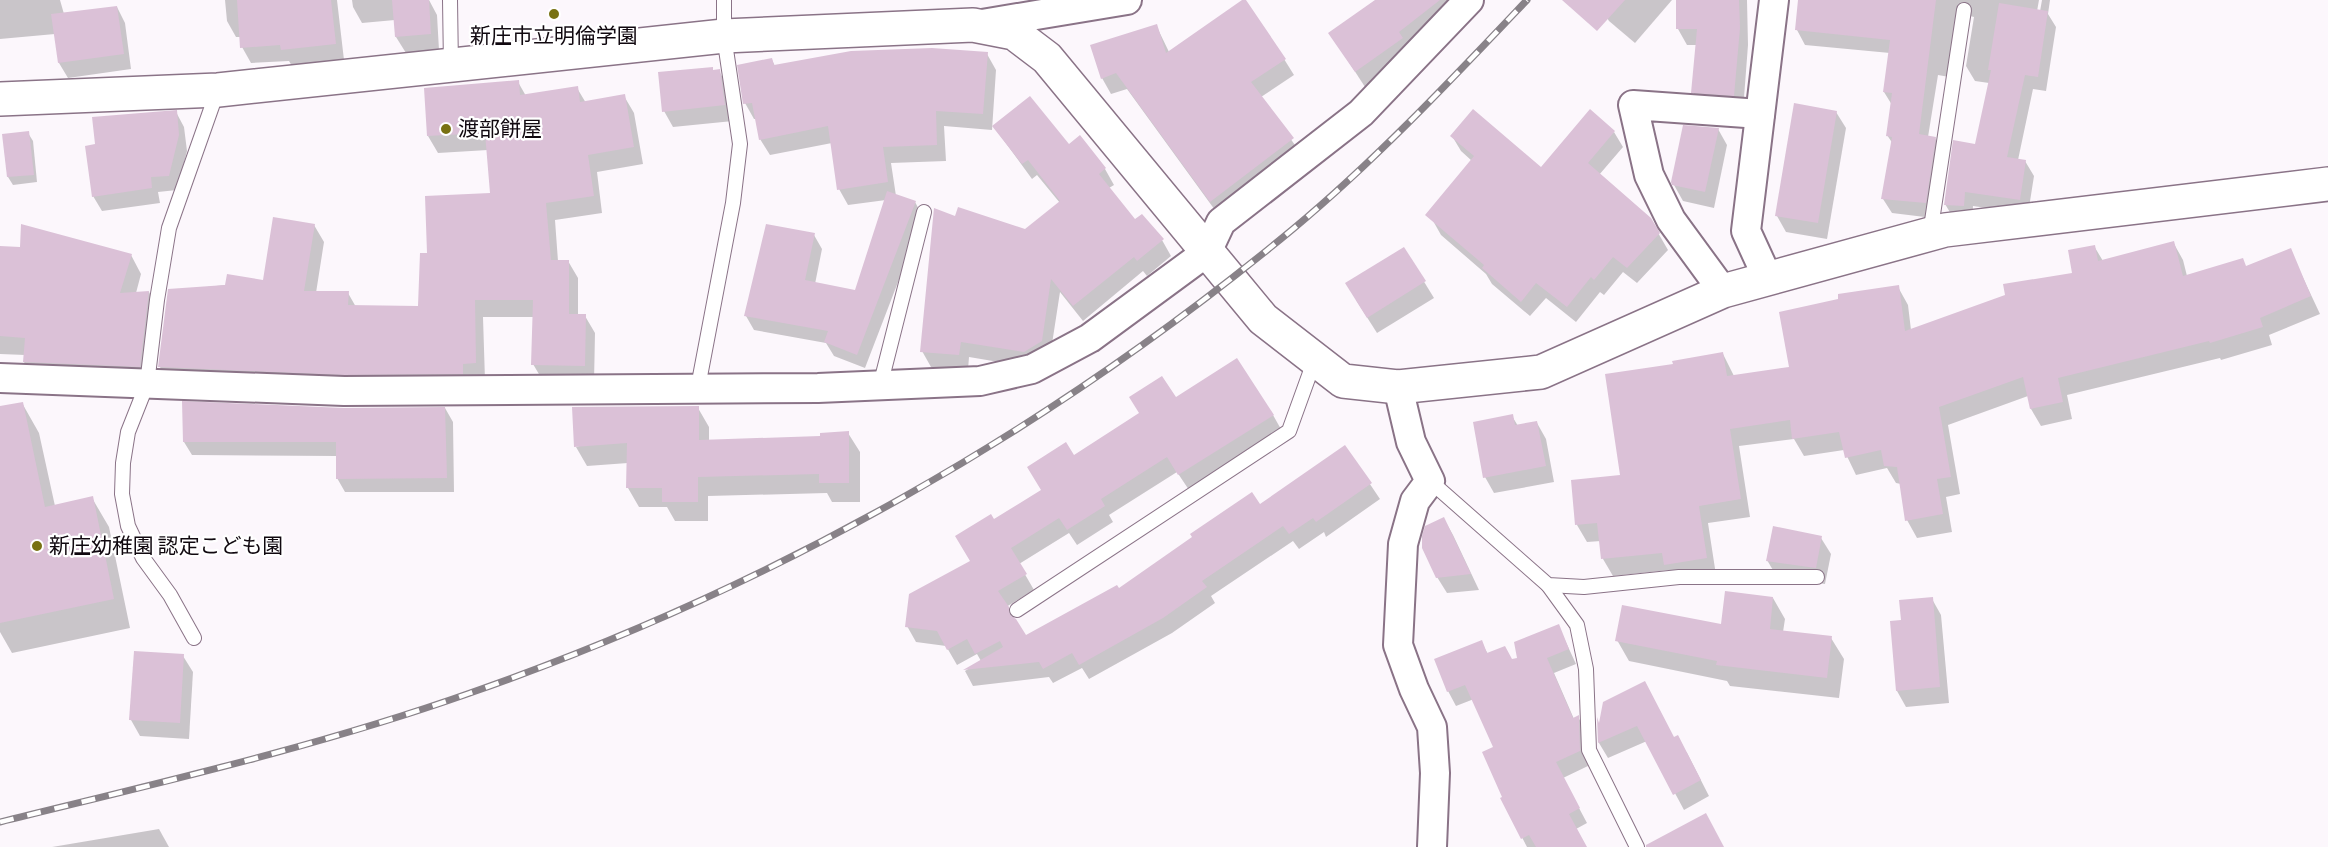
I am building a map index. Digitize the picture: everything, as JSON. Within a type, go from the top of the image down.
[{"type":"street","points":[[0,99],[218,90],[724,36],[974,25],[1127,0]]},
{"type":"street","points":[[0,378],[344,391],[880,386],[980,381],[1032,369],[1090,338],[1207,252],[1221,222],[1361,113],[1469,0]]},
{"type":"street","points":[[1768,279],[1746,231],[1774,0]]},
{"type":"street","points":[[974,25],[1014,33],[1047,58],[1263,319],[1343,381],[1398,387],[1541,372],[1723,291],[1945,230],[2328,184]]},
{"type":"street","points":[[1723,291],[1671,220],[1649,175],[1633,105],[1760,114]]},
{"type":"street","points":[[1398,387],[1411,442],[1430,481],[1415,501],[1403,544],[1398,645],[1414,690],[1432,727],[1435,773],[1432,847]]},
{"type":"lane","points":[[450,0],[451,66]]},
{"type":"lane","points":[[698,387],[733,203],[740,144],[724,36],[724,0]]},
{"type":"lane","points":[[1930,234],[1964,10]]},
{"type":"lane","points":[[194,638],[170,595],[142,558],[128,526],[124,504],[123,463],[126,442],[147,384],[157,300],[169,228],[218,90]]},
{"type":"lane","points":[[880,386],[924,212]]},
{"type":"lane","points":[[1017,610],[1289,431],[1315,359]]},
{"type":"lane","points":[[1430,481],[1548,585],[1577,625],[1586,669],[1589,750],[1637,847]]},
{"type":"lane","points":[[1548,585],[1584,587],[1679,577],[1817,577]]},
{"type":"building","points":[[237,0],[331,0],[336,44],[281,50],[280,45],[240,48]]},
{"type":"building","points":[[392,0],[429,0],[431,34],[395,37]]},
{"type":"building","points":[[1242,0],[1246,0],[1286,59],[1251,82],[1294,138],[1210,202],[1116,73],[1101,79],[1090,45],[1157,24],[1166,53]]},
{"type":"building","points":[[1375,0],[1440,0],[1399,32],[1403,38],[1355,72],[1328,33]]},
{"type":"building","points":[[1562,0],[1625,0],[1597,31]]},
{"type":"building","points":[[1676,0],[1739,0],[1740,28],[1734,96],[1691,93],[1697,29],[1676,29]]},
{"type":"building","points":[[1798,0],[1936,0],[1919,134],[1936,137],[1926,203],[1881,199],[1892,137],[1886,136],[1892,93],[1883,92],[1890,40],[1795,30]]},
{"type":"building","points":[[1999,3],[2048,11],[2038,77],[2025,75],[2007,157],[2026,160],[2020,200],[1965,192],[1964,206],[1944,205],[1953,140],[1975,144],[1991,70],[1988,70]]},
{"type":"building","points":[[117,6],[124,54],[58,63],[51,14]]},
{"type":"building","points":[[932,48],[988,52],[983,114],[936,111],[937,145],[883,147],[888,182],[837,190],[828,126],[759,140],[752,103],[743,104],[737,65],[772,58],[774,65],[851,51]]},
{"type":"building","points":[[713,67],[713,70],[720,69],[725,105],[662,112],[658,72]]},
{"type":"building","points":[[519,80],[520,95],[578,86],[580,102],[625,94],[634,147],[588,155],[594,196],[546,203],[551,260],[569,260],[569,314],[586,314],[585,366],[531,365],[533,300],[475,300],[476,363],[463,364],[463,374],[344,375],[158,367],[168,289],[225,285],[227,274],[263,280],[273,217],[315,224],[304,291],[349,291],[348,305],[418,306],[420,253],[427,253],[425,196],[490,193],[485,133],[427,136],[424,88]]},
{"type":"building","points":[[1030,96],[1069,144],[1080,135],[1106,168],[1099,174],[1135,219],[1142,214],[1164,239],[1137,261],[1134,257],[1073,306],[1051,279],[1042,341],[1024,352],[961,342],[959,355],[920,352],[934,208],[955,216],[958,207],[1025,229],[1060,201],[1028,160],[1022,164],[992,126]]},
{"type":"building","points":[[1794,103],[1837,111],[1818,223],[1775,216]]},
{"type":"building","points":[[1473,109],[1541,167],[1590,109],[1615,131],[1588,163],[1651,218],[1660,233],[1627,268],[1613,257],[1594,280],[1591,277],[1567,307],[1536,283],[1521,302],[1482,268],[1484,265],[1425,215],[1474,156],[1450,136]]},
{"type":"building","points":[[177,110],[179,135],[169,176],[151,177],[152,188],[92,197],[85,146],[95,144],[92,117]]},
{"type":"building","points":[[1683,125],[1719,128],[1705,192],[1672,185],[1671,182]]},
{"type":"building","points":[[29,131],[34,175],[7,177],[2,134]]},
{"type":"building","points":[[887,191],[916,201],[857,355],[824,342],[828,331],[744,316],[766,224],[815,233],[805,280],[855,290]]},
{"type":"building","points":[[21,224],[132,254],[120,293],[149,291],[140,367],[23,362],[25,338],[0,336],[0,246],[20,247]]},
{"type":"building","points":[[2174,241],[2183,276],[2243,258],[2246,266],[2291,248],[2311,296],[2260,318],[2263,327],[2210,343],[2209,341],[2058,378],[2063,402],[2030,409],[2023,377],[1939,407],[1951,477],[1937,479],[1943,514],[1905,521],[1897,467],[1884,466],[1881,450],[1845,458],[1839,432],[1792,439],[1790,420],[1730,429],[1741,499],[1699,506],[1707,558],[1664,565],[1662,553],[1601,559],[1597,523],[1575,525],[1571,480],[1620,475],[1605,374],[1673,364],[1672,361],[1723,352],[1727,376],[1789,367],[1779,312],[1838,299],[1838,294],[1899,285],[1905,331],[2005,295],[2003,284],[2072,273],[2068,250],[2095,245],[2098,261]]},
{"type":"building","points":[[1404,247],[1426,281],[1367,318],[1345,283]]},
{"type":"building","points":[[1237,358],[1274,415],[1178,475],[1167,457],[1101,499],[1105,506],[1067,530],[1059,518],[1011,548],[1027,574],[998,591],[1009,607],[1010,615],[1016,619],[1026,635],[1117,585],[1119,588],[1192,537],[1190,534],[1252,492],[1260,504],[1345,445],[1372,483],[1316,522],[1313,518],[1289,534],[1283,526],[1202,581],[1207,587],[1163,618],[1079,665],[1072,653],[1043,669],[1039,662],[963,670],[1003,647],[1000,641],[975,654],[967,639],[947,650],[937,631],[905,627],[909,594],[970,561],[955,536],[991,514],[994,519],[1041,490],[1027,467],[1066,442],[1074,455],[1139,413],[1129,397],[1162,376],[1176,397]]},
{"type":"building","points":[[182,401],[344,408],[445,407],[447,478],[336,479],[336,442],[183,442]]},
{"type":"building","points":[[23,402],[45,507],[93,496],[114,599],[0,623],[0,406]]},
{"type":"building","points":[[699,406],[699,440],[820,436],[820,433],[849,431],[849,483],[819,483],[819,474],[698,477],[698,502],[662,502],[662,488],[626,488],[627,443],[574,447],[572,407]]},
{"type":"building","points":[[1513,414],[1515,425],[1537,421],[1546,466],[1483,478],[1473,422]]},
{"type":"building","points":[[1444,517],[1471,574],[1436,578],[1422,548],[1422,536],[1425,526]]},
{"type":"building","points":[[1773,526],[1822,536],[1816,568],[1766,561]]},
{"type":"building","points":[[1725,591],[1773,597],[1770,629],[1832,636],[1827,678],[1716,665],[1717,661],[1615,641],[1622,605],[1721,624]]},
{"type":"building","points":[[1933,597],[1940,687],[1896,691],[1890,621],[1901,620],[1899,600]]},
{"type":"building","points":[[1559,624],[1569,649],[1547,658],[1573,718],[1579,715],[1580,751],[1556,762],[1580,808],[1569,814],[1587,847],[1536,847],[1529,835],[1521,839],[1500,798],[1502,797],[1482,752],[1493,747],[1465,685],[1447,692],[1434,659],[1482,640],[1487,653],[1505,646],[1512,659],[1517,658],[1514,642]]},
{"type":"building","points":[[134,651],[184,654],[180,723],[129,720]]},
{"type":"building","points":[[1645,681],[1674,737],[1678,735],[1701,780],[1673,795],[1637,726],[1598,743],[1597,717],[1599,723],[1603,702]]},
{"type":"building","points":[[1706,813],[1724,847],[1646,847],[1646,845]]},
{"type":"railway","points":[[0,822],[296,747],[470,693],[581,651],[690,605],[797,554],[902,498],[1004,437],[1104,372],[1200,303],[1293,229],[1384,147],[1527,0]]},
{"type":"place","name":"新庄市立明倫学園","points":[[554,14]]},
{"type":"place","name":"渡部餅屋","points":[[446,129]]},
{"type":"place","name":"新庄幼稚園 認定こども園","points":[[37,546]]}]
